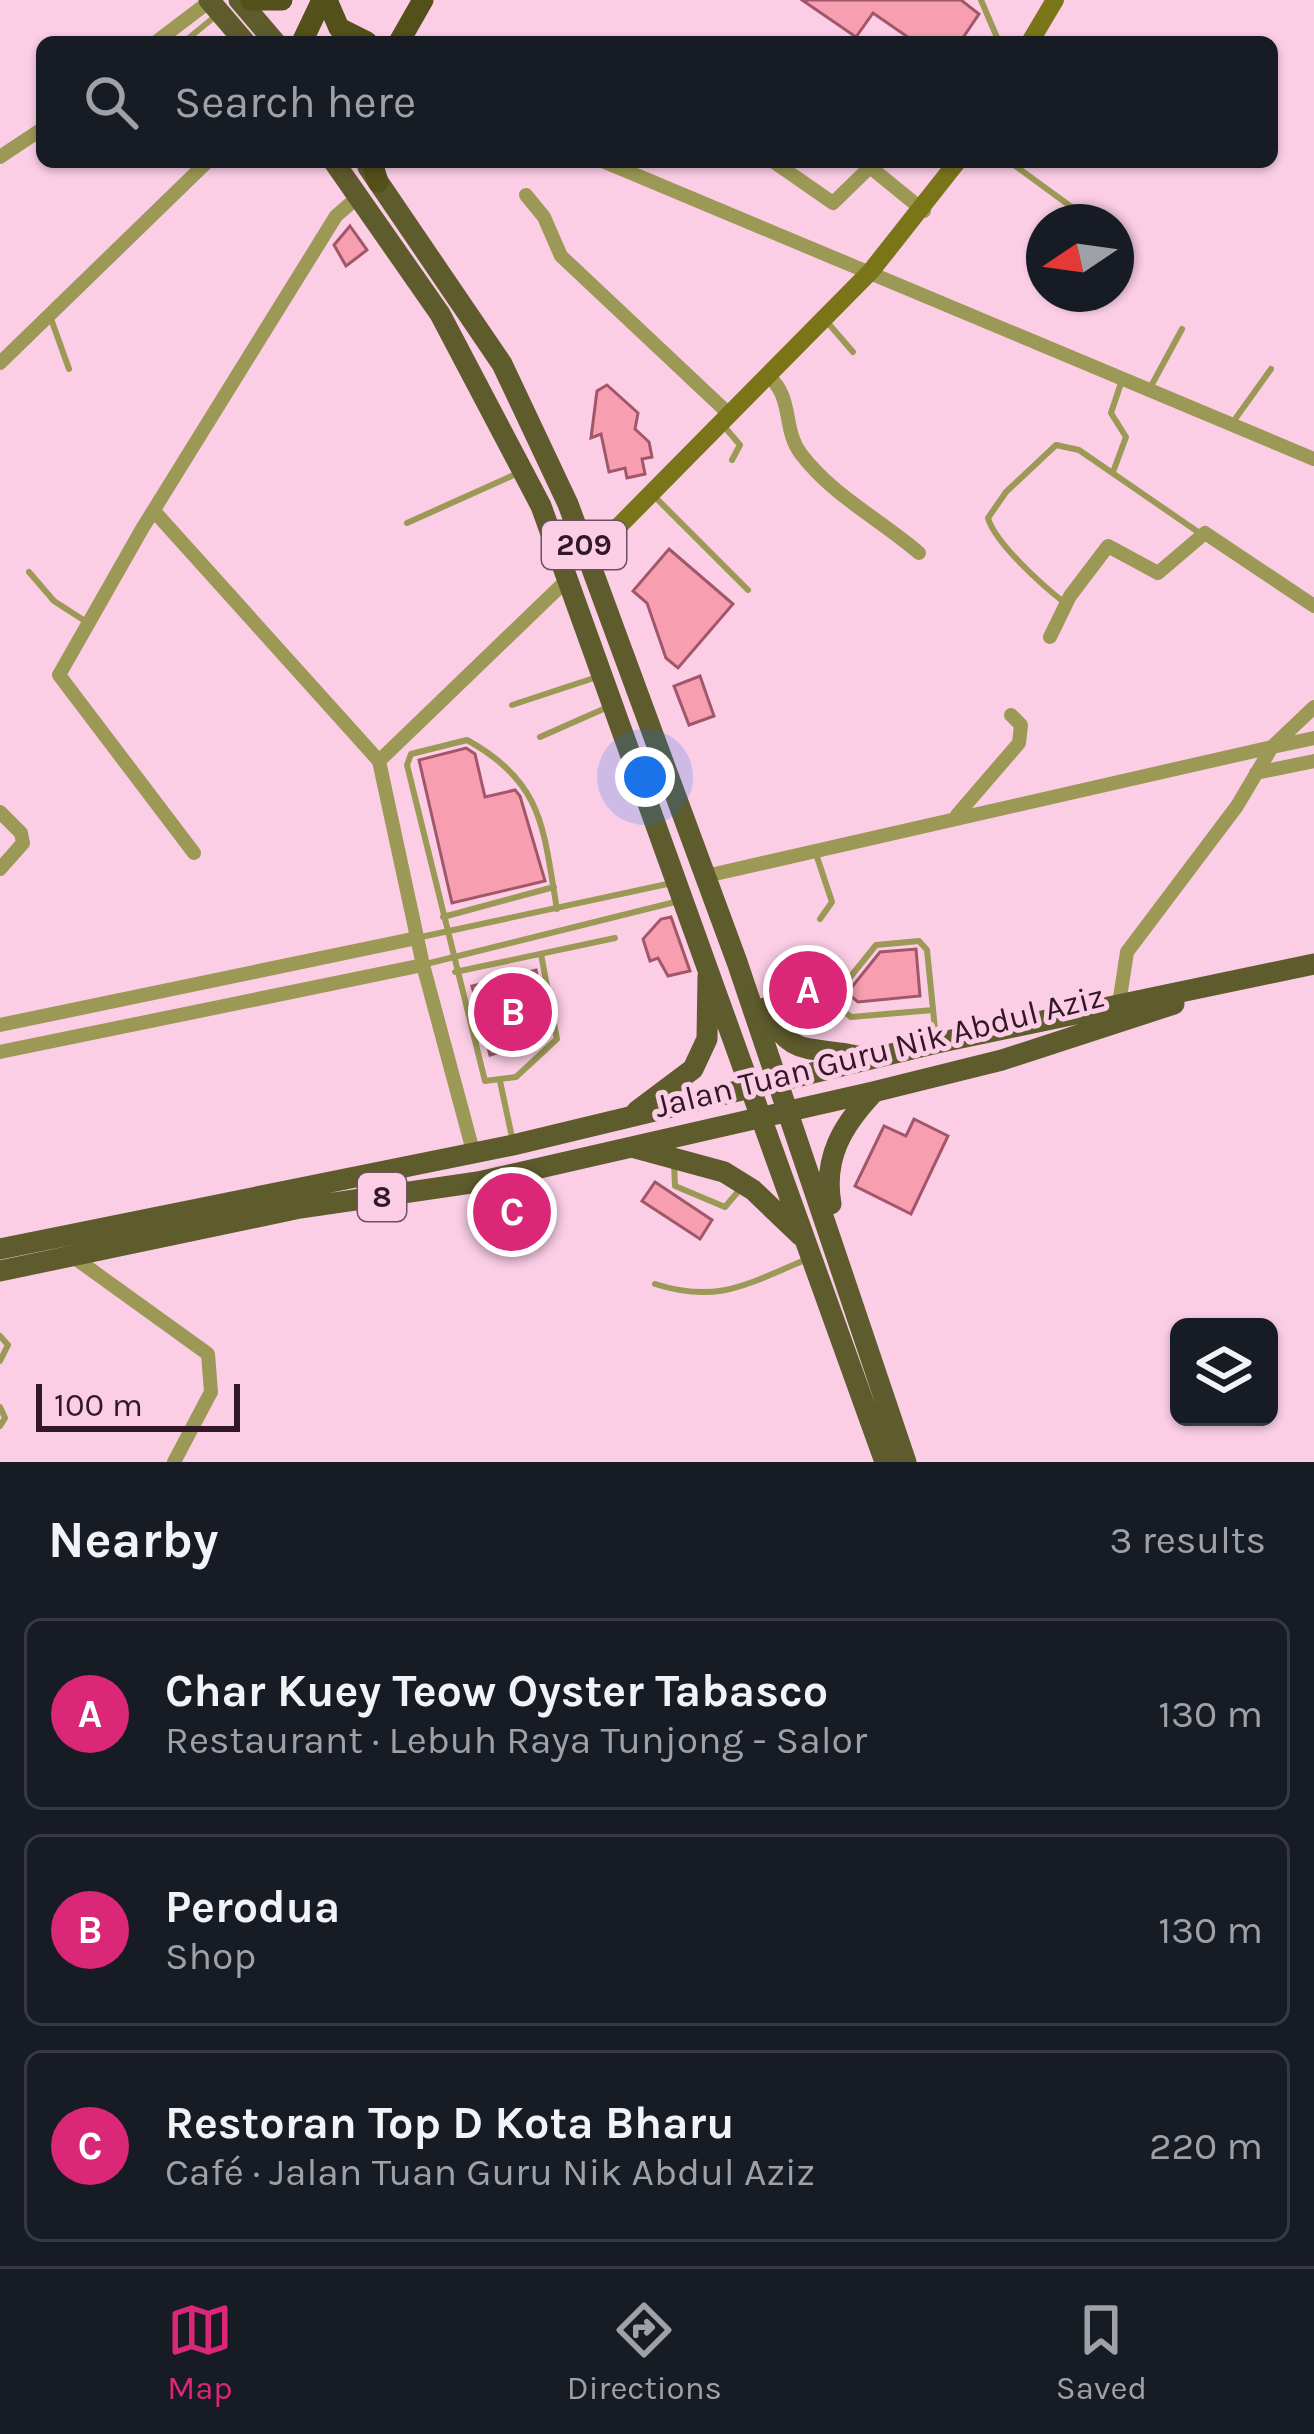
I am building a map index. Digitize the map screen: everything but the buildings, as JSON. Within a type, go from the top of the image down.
[{"type":"highway","points":[[251,0],[282,0]]},
{"type":"highway","points":[[305,36],[325,0]]},
{"type":"highway","points":[[325,0],[339,28],[357,36]]},
{"type":"main road","points":[[1033,36],[1054,0]]},
{"type":"main road","points":[[219,3],[240,36]]},
{"type":"main road","points":[[219,3],[266,36]]},
{"type":"main road","points":[[586,551],[652,493],[871,271],[924,211],[953,168]]},
{"type":"main road","name":"209","points":[[368,176],[525,471],[570,578],[752,1089]]},
{"type":"main road","name":"209","points":[[368,176],[519,393],[586,551],[778,1082]]},
{"type":"main road","points":[[737,962],[782,1036],[804,1050],[869,1061]]},
{"type":"main road","name":"8","points":[[1235,981],[1314,964]]},
{"type":"main road","points":[[628,1120],[693,1069],[707,1039],[708,966]]},
{"type":"main road","name":"Jalan Tuan Guru Nik Abdul Aziz","points":[[0,1249],[628,1120],[937,1043],[1235,981]]},
{"type":"main road","name":"Jalan Tuan Guru Nik Abdul Aziz","points":[[0,1271],[300,1208],[478,1182],[873,1092],[1002,1060],[1235,981]]},
{"type":"main road","points":[[778,1082],[906,1462]]},
{"type":"main road","points":[[752,1089],[885,1462]]},
{"type":"main road","points":[[831,1231],[832,1153],[842,1130],[873,1092]]},
{"type":"main road","points":[[632,1147],[701,1163],[744,1184],[808,1249]]},
{"type":"street","points":[[166,36],[219,3]]},
{"type":"street","points":[[0,157],[36,133]]},
{"type":"street","points":[[0,363],[201,168]]},
{"type":"street","points":[[619,168],[1314,459]]},
{"type":"street","points":[[783,168],[832,202],[865,168]]},
{"type":"street","points":[[874,168],[924,211]]},
{"type":"street","points":[[194,853],[60,679],[154,511],[336,216],[368,176]]},
{"type":"street","points":[[526,195],[544,217],[561,256],[725,418]]},
{"type":"street","points":[[768,376],[786,399],[800,452],[849,504],[919,553]]},
{"type":"street","points":[[154,511],[379,760],[422,965],[473,1151]]},
{"type":"street","points":[[1050,638],[1066,604],[1108,546],[1158,573],[1201,534],[1216,535],[1314,606]]},
{"type":"street","points":[[379,760],[570,578]]},
{"type":"street","points":[[1119,1004],[1127,952],[1264,760],[1314,707]]},
{"type":"street","points":[[958,815],[1019,743],[1021,725],[1011,715]]},
{"type":"street","points":[[1264,760],[1314,738]]},
{"type":"street","points":[[706,876],[958,815],[1264,760],[1314,760]]},
{"type":"street","points":[[0,812],[21,833],[23,843],[0,869]]},
{"type":"street","points":[[0,1025],[417,938]]},
{"type":"street","points":[[0,1052],[422,965]]},
{"type":"street","points":[[72,1256],[208,1354],[212,1392],[174,1462]]},
{"type":"lane","points":[[981,0],[996,36]]},
{"type":"lane","points":[[189,36],[219,3]]},
{"type":"lane","points":[[1018,168],[1067,204]]},
{"type":"lane","points":[[50,316],[68,369]]},
{"type":"lane","points":[[824,318],[853,352]]},
{"type":"lane","points":[[1150,388],[1182,329]]},
{"type":"lane","points":[[1233,422],[1271,369]]},
{"type":"lane","points":[[1113,472],[1126,437],[1111,413],[1124,377]]},
{"type":"lane","points":[[725,418],[740,445],[732,460]]},
{"type":"lane","points":[[1066,604],[1024,571],[1018,554],[993,532],[989,513],[1056,445],[1079,450],[1201,534]]},
{"type":"lane","points":[[407,523],[525,471]]},
{"type":"lane","points":[[652,493],[748,590]]},
{"type":"lane","points":[[29,572],[53,602],[88,623]]},
{"type":"lane","points":[[512,705],[605,674]]},
{"type":"lane","points":[[540,737],[616,704]]},
{"type":"lane","points":[[541,954],[558,1036],[518,1076],[488,1082],[480,1075],[407,764],[415,752],[467,740],[523,781],[537,803],[557,909]]},
{"type":"lane","points":[[814,847],[832,902],[820,919]]},
{"type":"lane","points":[[442,917],[554,887]]},
{"type":"lane","points":[[417,938],[557,909],[682,891]]},
{"type":"lane","points":[[422,965],[682,891]]},
{"type":"lane","points":[[455,972],[615,938]]},
{"type":"lane","points":[[933,1010],[851,1017],[838,1007],[835,996],[876,945],[919,941],[927,950],[937,1043]]},
{"type":"lane","points":[[500,1081],[513,1144]]},
{"type":"lane","points":[[675,1159],[674,1186],[718,1208],[744,1184]]},
{"type":"lane","points":[[655,1284],[700,1295],[722,1294],[808,1249]]},
{"type":"lane","points":[[0,1336],[8,1345],[0,1361]]},
{"type":"lane","points":[[0,1407],[5,1418],[0,1426]]},
{"type":"place","name":"Char Kuey Teow Oyster Tabasco","points":[[808,990]]},
{"type":"place","name":"Perodua","points":[[513,1012]]},
{"type":"place","name":"Restoran Top D Kota Bharu","points":[[512,1212]]}]
